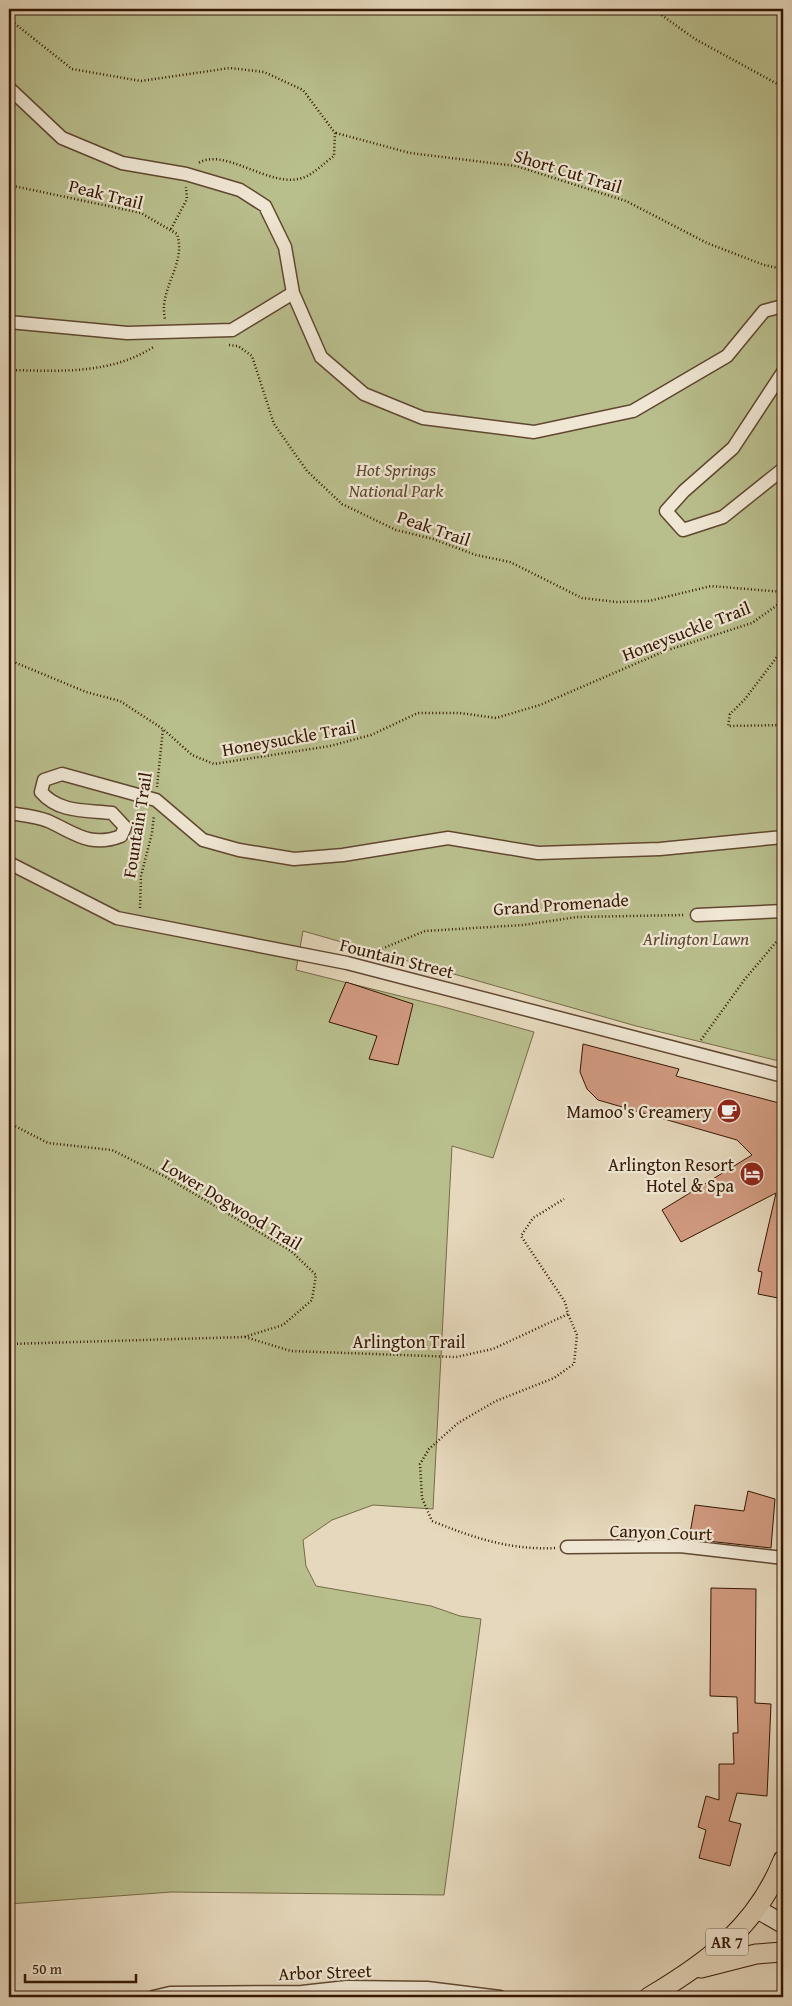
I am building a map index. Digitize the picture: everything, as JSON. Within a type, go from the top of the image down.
[{"type":"main road","name":"AR 7","points":[[649,1997],[693,1970],[738,1931],[757,1909],[782,1869]]},
{"type":"main road","points":[[693,1970],[756,1954],[783,1952]]},
{"type":"street","points":[[9,88],[62,138],[122,163],[186,174],[240,190],[265,206],[284,246],[293,293],[320,357],[364,394],[424,418],[534,432],[633,411],[727,356],[764,311],[783,309]]},
{"type":"street","points":[[9,322],[127,332],[232,330],[293,293]]},
{"type":"street","points":[[783,372],[733,448],[684,490],[666,511],[683,530],[723,517],[783,469]]},
{"type":"street","points":[[9,813],[46,820],[81,838],[108,841],[121,836],[125,827],[112,812],[68,809],[50,803],[41,792],[44,780],[62,774],[156,800],[203,840],[239,850],[294,859],[343,855],[448,838],[538,853],[660,849],[783,837]]},
{"type":"street","name":"Fountain Street","points":[[9,863],[117,918],[139,924],[347,963],[783,1076]]},
{"type":"street","points":[[697,915],[783,911]]},
{"type":"street","name":"Canyon Court","points":[[567,1547],[680,1546],[783,1558]]},
{"type":"street","points":[[757,1909],[783,1924]]},
{"type":"street","name":"Arbor Street","points":[[152,1997],[170,1992],[298,1994],[347,1987],[426,1988],[500,1997]]},
{"type":"path","points":[[653,9],[695,39],[783,87]]},
{"type":"path","points":[[9,19],[72,69],[141,80],[230,68],[264,72],[303,90],[335,133],[334,156],[302,178],[282,179],[248,170],[222,159],[198,162],[186,174],[187,199],[170,229],[177,234],[181,246],[164,301],[164,318],[177,331],[153,348],[107,367],[61,372],[9,370]]},
{"type":"path","name":"Short Cut Trail","points":[[335,133],[410,153],[516,166],[626,201],[707,243],[764,265],[783,269]]},
{"type":"path","name":"Peak Trail","points":[[9,185],[141,213],[170,229]]},
{"type":"path","name":"Peak Trail","points":[[220,344],[238,346],[252,356],[274,424],[307,471],[342,504],[396,530],[433,539],[476,555],[510,562],[582,598],[617,602],[649,601],[711,586],[783,592]]},
{"type":"path","name":"Honeysuckle Trail","points":[[9,660],[86,692],[120,701],[163,729],[192,755],[214,764],[330,746],[371,735],[418,713],[460,713],[496,718],[540,705],[665,651],[752,623],[783,601]]},
{"type":"path","points":[[783,649],[745,699],[730,714],[728,726],[783,725]]},
{"type":"path","name":"Fountain Trail","points":[[139,924],[141,876],[152,833],[163,729]]},
{"type":"path","name":"Grand Promenade","points":[[347,963],[426,931],[523,925],[577,917],[697,915]]},
{"type":"path","points":[[694,1052],[745,979],[783,934]]},
{"type":"path","name":"Lower Dogwood Trail","points":[[9,1123],[48,1143],[112,1150],[158,1173],[283,1246],[316,1275],[312,1300],[290,1319],[283,1325],[244,1337],[9,1344]]},
{"type":"path","points":[[564,1199],[533,1218],[521,1236],[565,1302],[577,1335],[574,1364],[554,1378],[496,1401],[458,1423],[429,1449],[420,1464],[422,1498],[432,1521],[470,1536],[526,1549],[567,1547]]},
{"type":"path","name":"Arlington Trail","points":[[244,1337],[291,1351],[456,1357],[493,1349],[568,1314]]},
{"type":"green space","name":"Hot Springs National Park","points":[[9,9],[783,9],[783,1062],[636,1026],[303,931],[296,970],[444,1007],[534,1032],[493,1158],[452,1146],[433,1509],[373,1505],[332,1520],[303,1540],[306,1566],[316,1586],[431,1606],[460,1616],[481,1619],[444,1895],[171,1892],[9,1904]]},
{"type":"building","points":[[346,982],[413,1004],[398,1065],[369,1059],[377,1036],[329,1022]]},
{"type":"building","name":"Arlington Resort Hotel & Spa","points":[[583,1044],[679,1069],[676,1076],[783,1104],[783,1299],[758,1294],[762,1272],[758,1271],[776,1193],[681,1242],[662,1210],[752,1155],[737,1140],[598,1100],[587,1089],[580,1072]]},
{"type":"building","points":[[748,1491],[775,1499],[771,1548],[689,1539],[695,1505],[744,1511]]},
{"type":"building","points":[[711,1588],[756,1589],[755,1703],[771,1704],[767,1796],[737,1793],[729,1821],[741,1824],[730,1866],[699,1858],[706,1830],[698,1827],[706,1796],[719,1800],[719,1764],[734,1764],[733,1733],[738,1733],[737,1697],[710,1696]]},
{"type":"place","name":"Mamoo's Creamery","points":[[729,1111]]},
{"type":"place","name":"Arlington Resort Hotel & Spa","points":[[752,1174]]},
{"type":"park label","name":"Arlington Lawn","points":[[696,938]]}]
